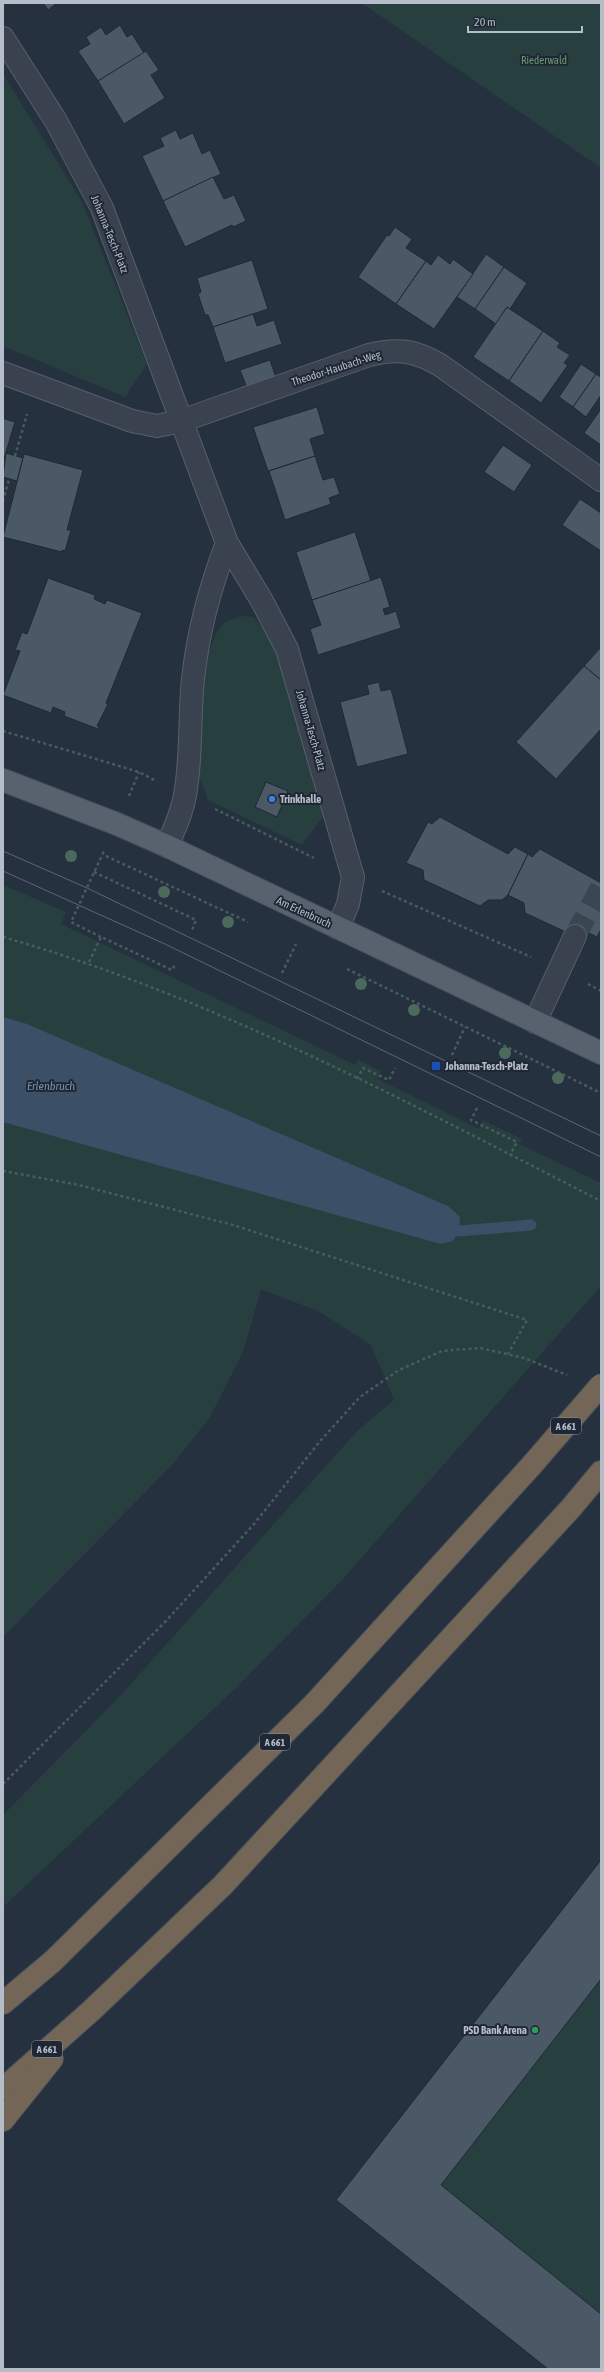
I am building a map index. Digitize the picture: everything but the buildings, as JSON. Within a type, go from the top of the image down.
[{"type":"highway","name":"A 661","points":[[3,2003],[53,1961],[314,1704],[531,1466],[601,1385]]},
{"type":"highway","name":"A 661","points":[[3,2089],[92,2010],[222,1884],[570,1508],[601,1472]]},
{"type":"highway","points":[[3,2120],[92,2010]]},
{"type":"main road","name":"Am Erlenbruch","points":[[3,780],[117,824],[167,846],[601,1053]]},
{"type":"street","name":"Johanna-Tesch-Platz","points":[[3,38],[56,121],[102,208],[227,543],[262,601],[287,649],[352,877],[348,904],[338,928]]},
{"type":"street","name":"Theodor-Haubach-Weg","points":[[181,421],[369,355],[397,350],[422,355],[440,365],[601,480]]},
{"type":"street","points":[[3,373],[132,420],[157,426],[181,421]]},
{"type":"street","points":[[167,846],[178,821],[185,794],[193,678],[203,615],[211,585],[227,543]]},
{"type":"street","points":[[535,1022],[575,936]]},
{"type":"path","points":[[15,456],[36,384]]},
{"type":"path","points":[[3,501],[9,479]]},
{"type":"path","points":[[3,731],[139,772],[127,800]]},
{"type":"path","points":[[185,794],[352,877],[601,991]]},
{"type":"path","points":[[176,963],[172,970],[72,922],[102,854],[253,924]]},
{"type":"path","points":[[94,872],[196,920],[192,930]]},
{"type":"path","points":[[3,937],[89,962],[293,1048],[601,1201]]},
{"type":"path","points":[[89,962],[101,937]]},
{"type":"path","points":[[288,941],[303,948]]},
{"type":"path","points":[[282,973],[296,944]]},
{"type":"path","points":[[345,968],[601,1093]]},
{"type":"path","points":[[452,1055],[465,1027]]},
{"type":"path","points":[[357,1079],[363,1068],[389,1080],[395,1068]]},
{"type":"path","points":[[477,1108],[471,1120],[517,1142],[510,1155]]},
{"type":"path","points":[[3,1172],[79,1185],[233,1225],[527,1320],[508,1354]]},
{"type":"path","points":[[3,1784],[166,1621],[254,1524],[321,1440],[360,1397],[399,1370],[442,1351],[480,1348],[524,1358],[573,1378]]},
{"type":"green space","name":"Riederwald","points":[[362,3],[601,3],[601,168]]},
{"type":"green space","points":[[3,74],[82,202],[147,364],[125,397],[3,346]]},
{"type":"green space","points":[[242,616],[253,617],[267,633],[280,659],[325,814],[302,845],[208,800],[195,765],[205,659],[218,630],[227,621]]},
{"type":"green space","points":[[3,885],[66,912],[61,924],[355,1065],[358,1060],[381,1071],[378,1079],[479,1129],[483,1120],[522,1139],[519,1144],[601,1183],[601,1286],[342,1580],[236,1688],[3,1907],[3,1815],[121,1695],[358,1430],[394,1400],[371,1345],[320,1312],[261,1289],[243,1352],[210,1417],[174,1463],[3,1637]]},
{"type":"green space","name":"PSD Bank Arena","points":[[601,1860],[601,2369],[336,2200]]},
{"type":"water","name":"Erlenbruch","points":[[3,1017],[27,1024],[448,1206],[460,1217],[459,1231],[453,1241],[441,1244],[3,1122]]},
{"type":"waterway","points":[[459,1231],[531,1225]]},
{"type":"tunnel","points":[[575,936],[601,888]]},
{"type":"tram line","points":[[3,851],[87,888],[601,1136]]},
{"type":"tram line","points":[[3,871],[165,944],[601,1157]]},
{"type":"place","name":"Trinkhalle","points":[[272,799]]},
{"type":"place","name":"Johanna-Tesch-Platz","points":[[436,1066]]},
{"type":"place","name":"PSD Bank Arena","points":[[535,2030]]}]
